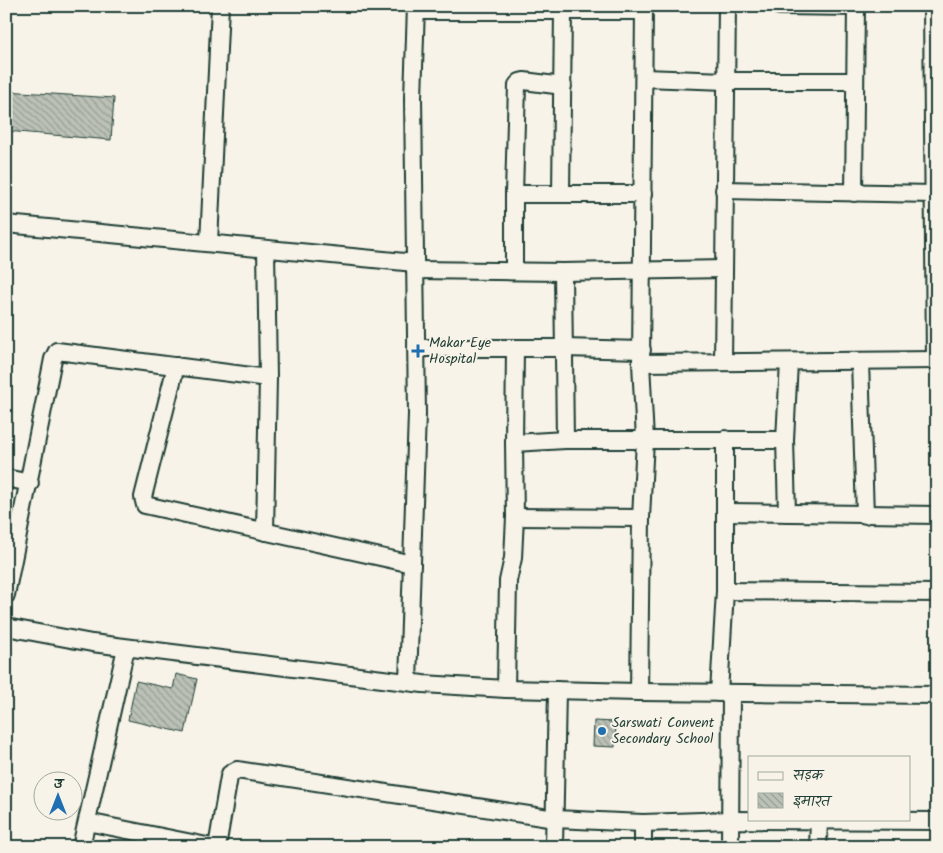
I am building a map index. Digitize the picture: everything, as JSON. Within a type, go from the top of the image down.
[{"type":"street","points":[[209,243],[220,6]]},
{"type":"street","points":[[723,362],[727,6]]},
{"type":"street","points":[[779,6],[856,7],[854,193]]},
{"type":"street","points":[[408,682],[417,414],[413,98],[416,9],[563,11],[644,8],[642,357],[645,440],[641,518],[639,692]]},
{"type":"street","points":[[561,194],[563,11]]},
{"type":"street","points":[[416,348],[564,348],[642,357],[723,362],[936,360],[933,194],[934,14]]},
{"type":"street","points":[[644,78],[726,81],[854,81]]},
{"type":"street","points":[[514,271],[517,85],[524,81],[563,86]]},
{"type":"street","points":[[724,190],[933,194]]},
{"type":"street","points":[[514,194],[643,194]]},
{"type":"street","points":[[6,224],[209,243],[415,266],[563,272],[724,269]]},
{"type":"street","points":[[265,532],[268,378],[266,249]]},
{"type":"street","points":[[563,272],[565,440]]},
{"type":"street","points":[[506,689],[508,581],[513,558],[515,517],[515,349]]},
{"type":"street","points":[[6,596],[55,352],[60,350],[268,378]]},
{"type":"street","points":[[860,361],[865,515]]},
{"type":"street","points":[[787,513],[786,440],[789,362]]},
{"type":"street","points":[[176,366],[143,497],[144,504],[412,564]]},
{"type":"street","points":[[725,439],[725,694],[731,820],[730,847]]},
{"type":"street","points":[[514,443],[565,440],[786,440]]},
{"type":"street","points":[[6,478],[30,483]]},
{"type":"street","points":[[726,512],[937,515]]},
{"type":"street","points":[[515,517],[641,518]]},
{"type":"street","points":[[725,591],[937,593]]},
{"type":"street","points":[[6,627],[126,648],[408,682],[506,689],[725,694],[937,695]]},
{"type":"street","points":[[81,847],[126,648]]},
{"type":"street","points":[[554,847],[557,690]]},
{"type":"street","points":[[217,847],[229,777],[230,774],[237,770],[555,819],[643,823],[731,820],[937,821]]},
{"type":"street","points":[[818,847],[819,820]]},
{"type":"street","points":[[87,822],[212,847]]},
{"type":"street","points":[[643,823],[643,847]]},
{"type":"building","points":[[6,91],[114,98],[111,140],[6,131]]},
{"type":"building","points":[[176,674],[197,679],[185,733],[128,720],[136,681],[173,689]]},
{"type":"building","points":[[594,721],[616,722],[615,747],[593,746]]},
{"type":"place","name":"Makar Eye Hospital","points":[[418,351]]},
{"type":"place","name":"Sarswati Convent Secondary School","points":[[602,731]]}]
